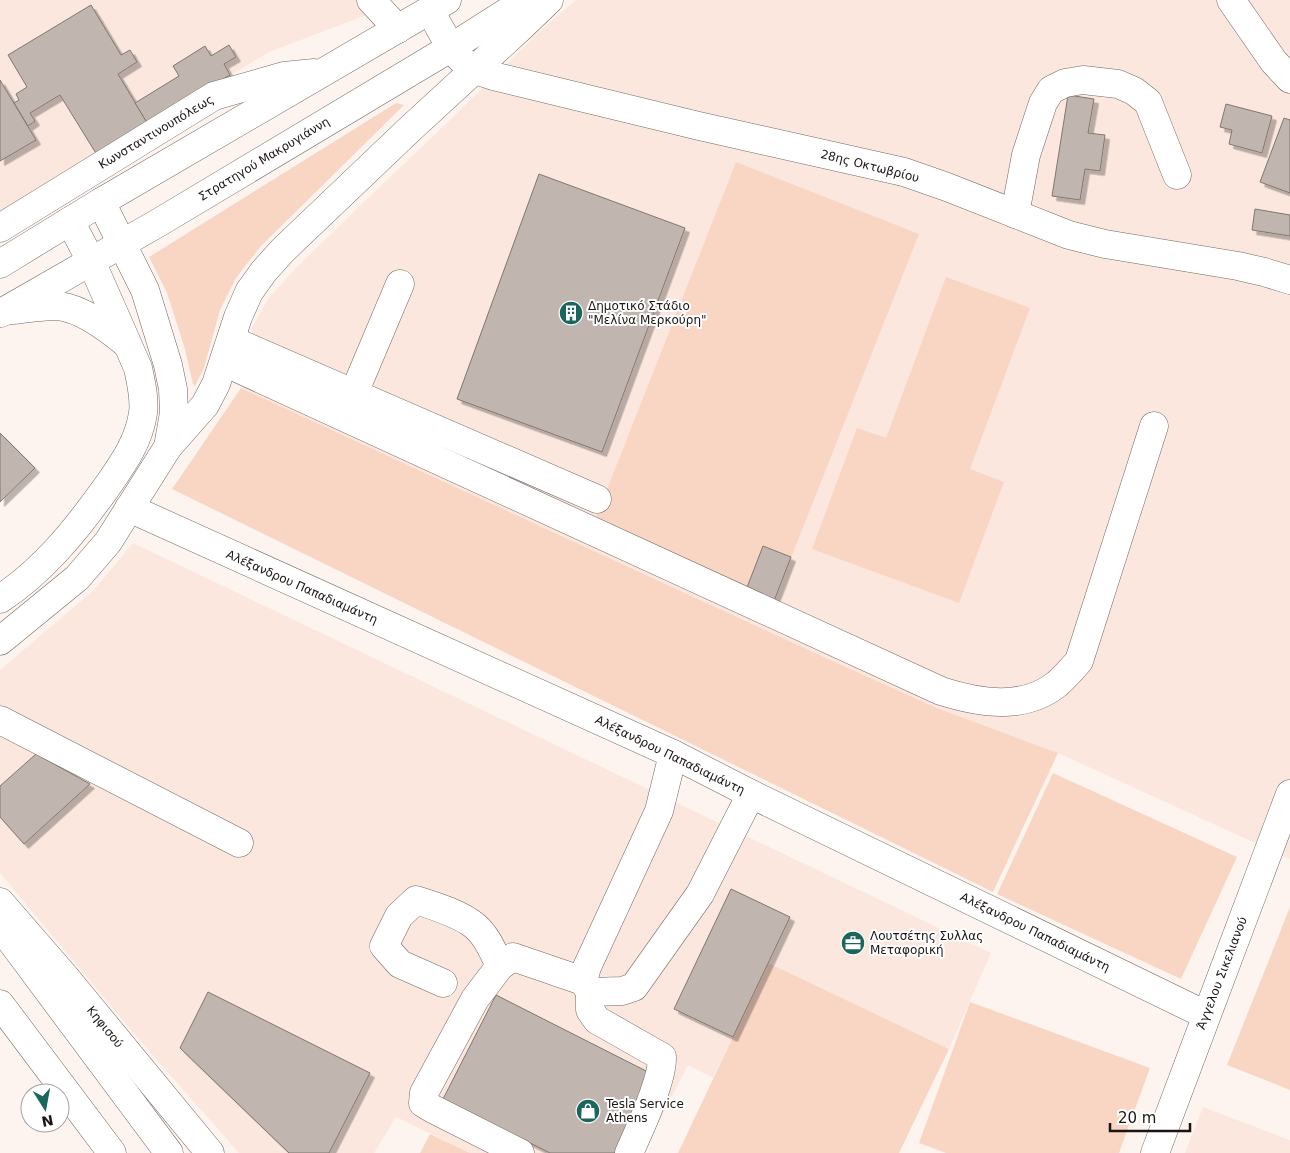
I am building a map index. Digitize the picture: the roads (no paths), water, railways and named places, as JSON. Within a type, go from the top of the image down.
[{"type":"main road","points":[[371,0],[398,29]]},
{"type":"main road","name":"Στρατηγού Μακρυγιάννη","points":[[2,312],[121,244],[452,47],[526,0]]},
{"type":"main road","points":[[0,641],[77,578],[108,542],[168,447],[205,405],[216,384],[238,317],[249,292],[264,270],[418,121],[476,70],[549,0]]},
{"type":"main road","points":[[1231,0],[1274,62],[1290,79]]},
{"type":"main road","points":[[0,264],[101,202],[438,5],[452,47],[464,62],[476,70]]},
{"type":"main road","name":"28ης Οκτωβρίου","points":[[476,70],[528,86],[904,172],[1069,235],[1096,242],[1238,266],[1290,280]]},
{"type":"main road","name":"Κωνσταντινουπόλεως","points":[[0,228],[214,96],[284,76],[326,72]]},
{"type":"main road","points":[[1015,214],[1026,155],[1043,103],[1051,90],[1065,83],[1084,80],[1118,84],[1134,91],[1148,102],[1177,175]]},
{"type":"main road","points":[[101,202],[145,290],[168,364],[173,389],[174,413],[168,447]]},
{"type":"main road","points":[[0,599],[44,564],[63,544],[100,497],[131,451],[144,412],[142,386],[138,368],[91,261],[70,221]]},
{"type":"main road","points":[[354,393],[400,284]]},
{"type":"main road","points":[[2,312],[59,306],[93,319],[127,344]]},
{"type":"main road","points":[[227,351],[354,393],[597,499]]},
{"type":"main road","points":[[227,351],[941,691],[969,700],[999,703],[1030,699],[1056,684],[1079,662],[1154,426]]},
{"type":"main road","name":"Αλέξανδρου Παπαδιαμάντη","points":[[129,508],[673,754],[1206,1016]]},
{"type":"main road","points":[[0,720],[239,843]]},
{"type":"main road","points":[[629,1153],[654,1093],[662,1066],[662,1057],[597,1020],[590,1010],[587,967],[658,811],[673,754]]},
{"type":"main road","points":[[520,1153],[423,1103],[424,1093],[475,999],[500,966],[513,957],[587,987],[622,991],[634,987],[700,894],[751,794]]},
{"type":"main road","name":"Άγγελου Σικελιανού","points":[[1155,1153],[1290,794]]},
{"type":"main road","points":[[443,983],[400,964],[384,946],[398,916],[416,900],[443,909],[472,923],[487,941],[500,966]]},
{"type":"main road","name":"Κηφισού","points":[[0,902],[66,978],[210,1153]]},
{"type":"main road","points":[[0,926],[169,1153]]},
{"type":"main road","points":[[0,1004],[112,1153]]},
{"type":"place","name":"Δημοτικό Στάδιο \"Μελίνα Μερκούρη\"","points":[[571,313]]},
{"type":"place","name":"Λουτσέτης Συλλας Μεταφορική","points":[[853,943]]},
{"type":"place","name":"Tesla Service Athens","points":[[588,1111]]}]
